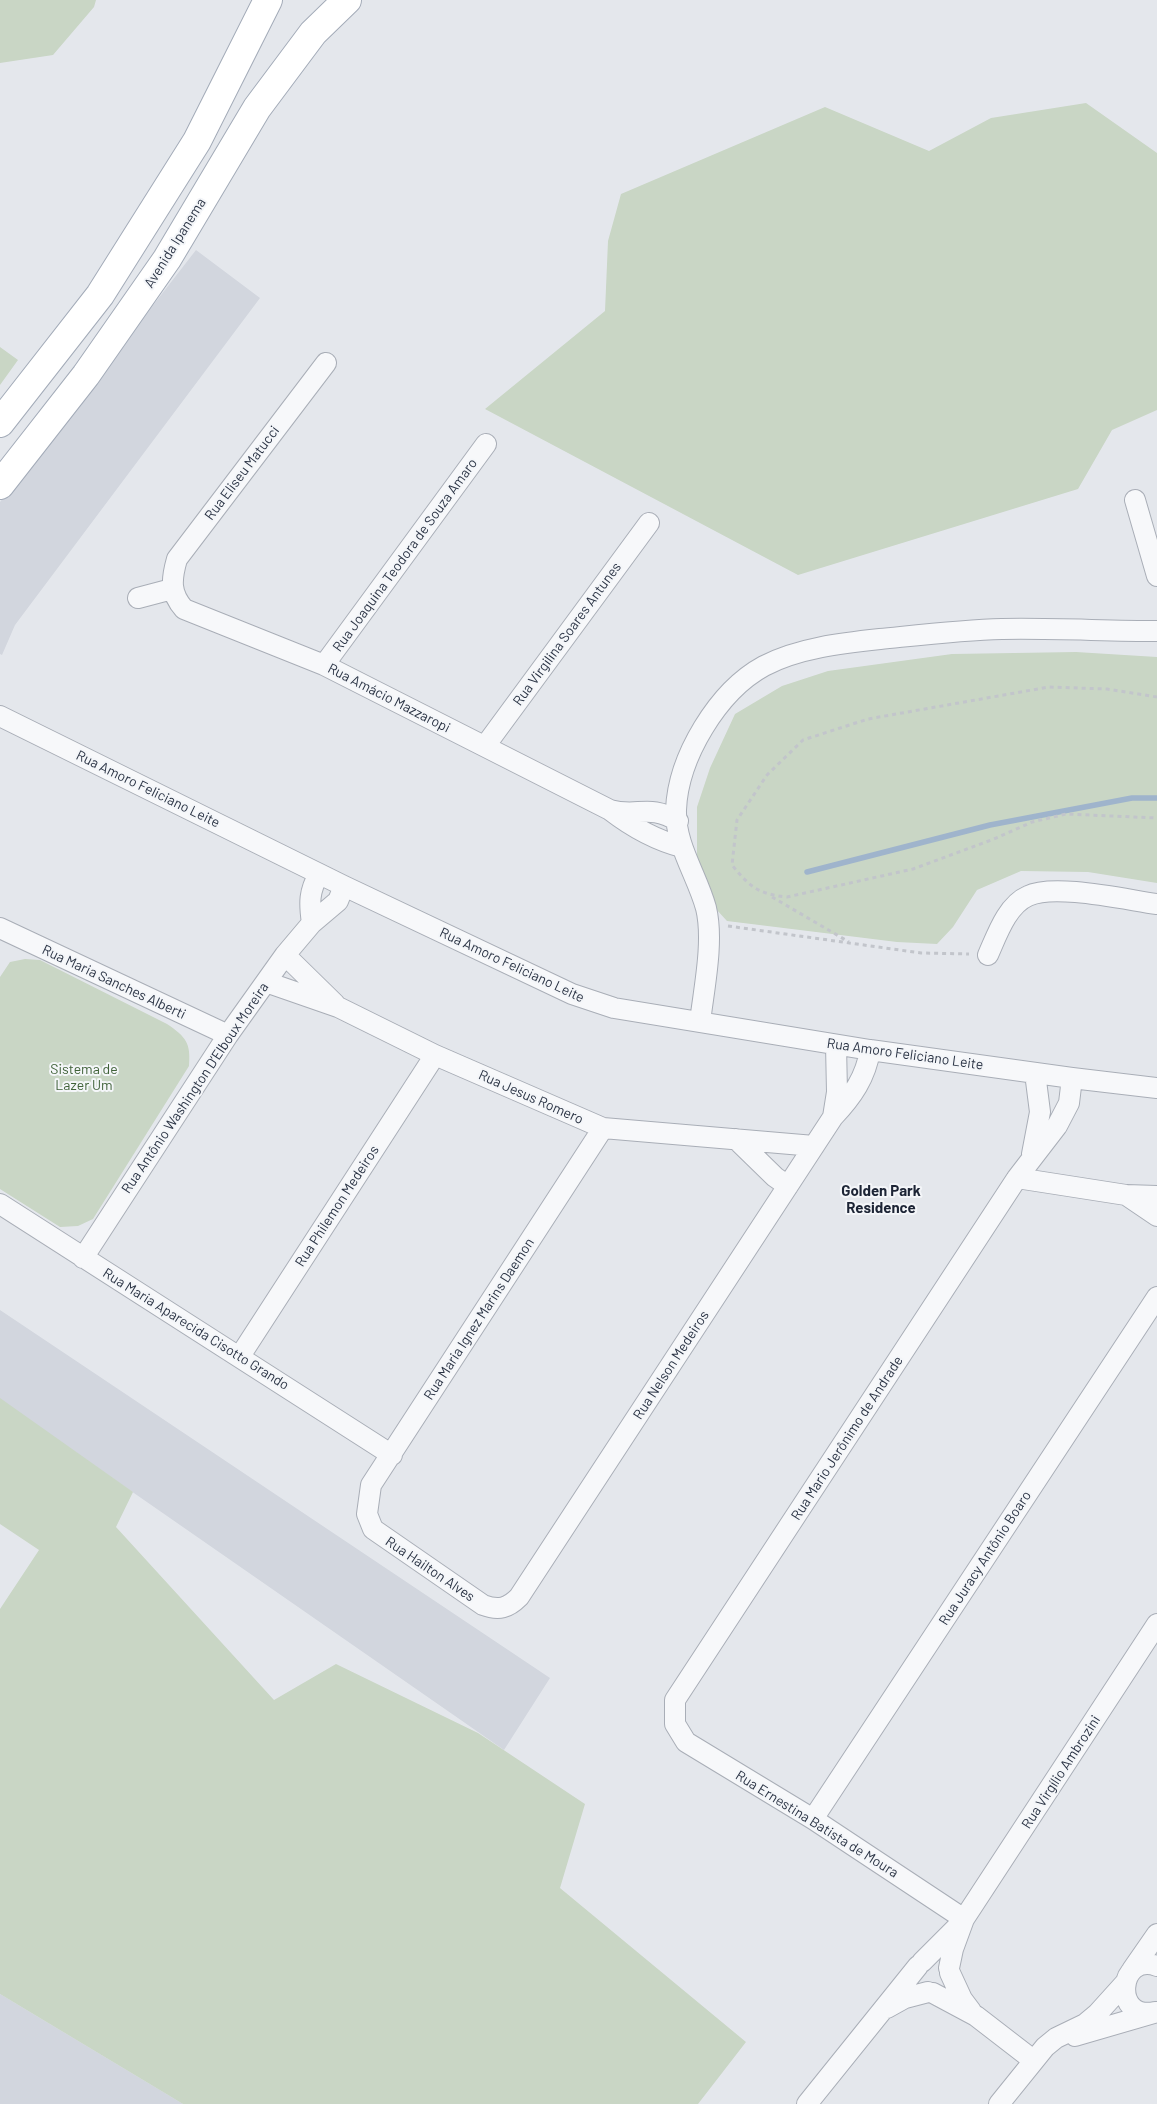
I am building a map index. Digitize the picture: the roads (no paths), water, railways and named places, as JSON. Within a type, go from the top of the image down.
[{"type":"main road","points":[[0,423],[100,295],[197,141],[268,0]]},
{"type":"main road","name":"Avenida Ipanema","points":[[0,485],[86,375],[167,259],[256,108],[313,33],[347,0]]},
{"type":"street","name":"Rua Eliseu Matucci","points":[[172,589],[177,559],[326,363]]},
{"type":"street","name":"Rua Joaquina Teodora de Souza Amaro","points":[[324,665],[486,444]]},
{"type":"street","points":[[1135,500],[1157,576]]},
{"type":"street","name":"Rua Virgilina Soares Antunes","points":[[485,746],[649,523]]},
{"type":"street","points":[[138,598],[172,589]]},
{"type":"street","name":"Rua Amácio Mazzaropi","points":[[172,589],[176,600],[184,610],[324,665],[610,810],[630,826],[665,843],[682,847]]},
{"type":"street","points":[[700,1022],[709,923],[705,906],[669,816],[676,810],[681,782],[695,740],[714,712],[736,688],[764,666],[795,655],[850,643],[1002,629],[1157,632]]},
{"type":"street","name":"Rua Amoro Feliciano Leite","points":[[0,716],[344,886],[572,994],[614,1008],[870,1050],[1157,1088]]},
{"type":"street","name":"Rua Amácio Mazzaropi","points":[[610,810],[669,816]]},
{"type":"street","points":[[312,923],[309,902],[311,887],[319,874]]},
{"type":"street","name":"Rua Antônio Washington D’Elboux Moreira","points":[[83,1258],[228,1035],[285,955],[312,923],[338,902],[344,886]]},
{"type":"street","points":[[988,954],[1009,912],[1028,896],[1057,890],[1157,904]]},
{"type":"street","name":"Rua Maria Sanches Alberti","points":[[0,928],[228,1035]]},
{"type":"street","name":"Rua Jesus Romero","points":[[285,955],[338,1007]]},
{"type":"street","name":"Rua Jesus Romero","points":[[266,982],[338,1007],[435,1055],[603,1128],[814,1146]]},
{"type":"street","name":"Rua Nelson Medeiros","points":[[833,1117],[837,1092],[836,1044]]},
{"type":"street","name":"Rua Nelson Medeiros","points":[[504,1608],[519,1597],[833,1117],[850,1100],[868,1065],[870,1050]]},
{"type":"street","name":"Rua Philemon Medeiros","points":[[240,1356],[435,1055]]},
{"type":"street","name":"Rua Mario Jerônimo de Andrade","points":[[1032,1156],[1040,1112],[1035,1073]]},
{"type":"street","name":"Rua Mario Jerônimo de Andrade","points":[[675,1724],[675,1700],[1017,1178],[1032,1156],[1057,1126],[1068,1103],[1072,1078]]},
{"type":"street","name":"Rua Maria Ignez Marins Daemon","points":[[367,1514],[371,1485],[603,1128]]},
{"type":"street","points":[[736,1139],[775,1177],[788,1186]]},
{"type":"street","points":[[1017,1178],[1126,1195],[1157,1196]]},
{"type":"street","points":[[1126,1195],[1157,1216]]},
{"type":"street","name":"Rua Maria Aparecida Cisotto Grando","points":[[0,1204],[392,1455]]},
{"type":"street","name":"Rua Juracy Antônio Boaro","points":[[813,1819],[1157,1297]]},
{"type":"street","name":"Rua Hailton Alves","points":[[367,1514],[373,1529],[390,1542],[483,1605],[493,1609],[504,1608]]},
{"type":"street","name":"Rua Virgílio Ambrozini","points":[[807,2104],[920,1964],[964,1919],[1157,1624]]},
{"type":"street","name":"Rua Ernestina Batista de Moura","points":[[675,1724],[686,1742],[813,1819],[964,1919]]},
{"type":"street","name":"Rua Virgílio Ambrozini","points":[[949,1971],[953,1949],[964,1919]]},
{"type":"street","points":[[999,2104],[1033,2060],[1056,2038],[1085,2024],[1097,2014],[1129,1977],[1157,1934]]},
{"type":"street","points":[[976,2016],[962,1999],[949,1971],[936,1958],[920,1964],[916,1981],[921,1988],[976,2016],[1033,2060]]},
{"type":"street","points":[[1157,1966],[1146,1964],[1129,1977],[1126,1998],[1136,2009],[1150,2013],[1157,2012]]},
{"type":"street","points":[[931,1993],[945,1988],[949,1971]]},
{"type":"street","name":"Rua Virgílio Ambrozini","points":[[879,2013],[905,1998],[931,1993]]},
{"type":"street","points":[[1056,2038],[1082,2035],[1157,2012]]},
{"type":"waterway","points":[[807,872],[990,825],[1132,798],[1157,798]]},
{"type":"district","name":"Golden Park Residence","points":[[881,1200]]},
{"type":"park label","name":"Sistema de Lazer Um","points":[[84,1078]]}]
